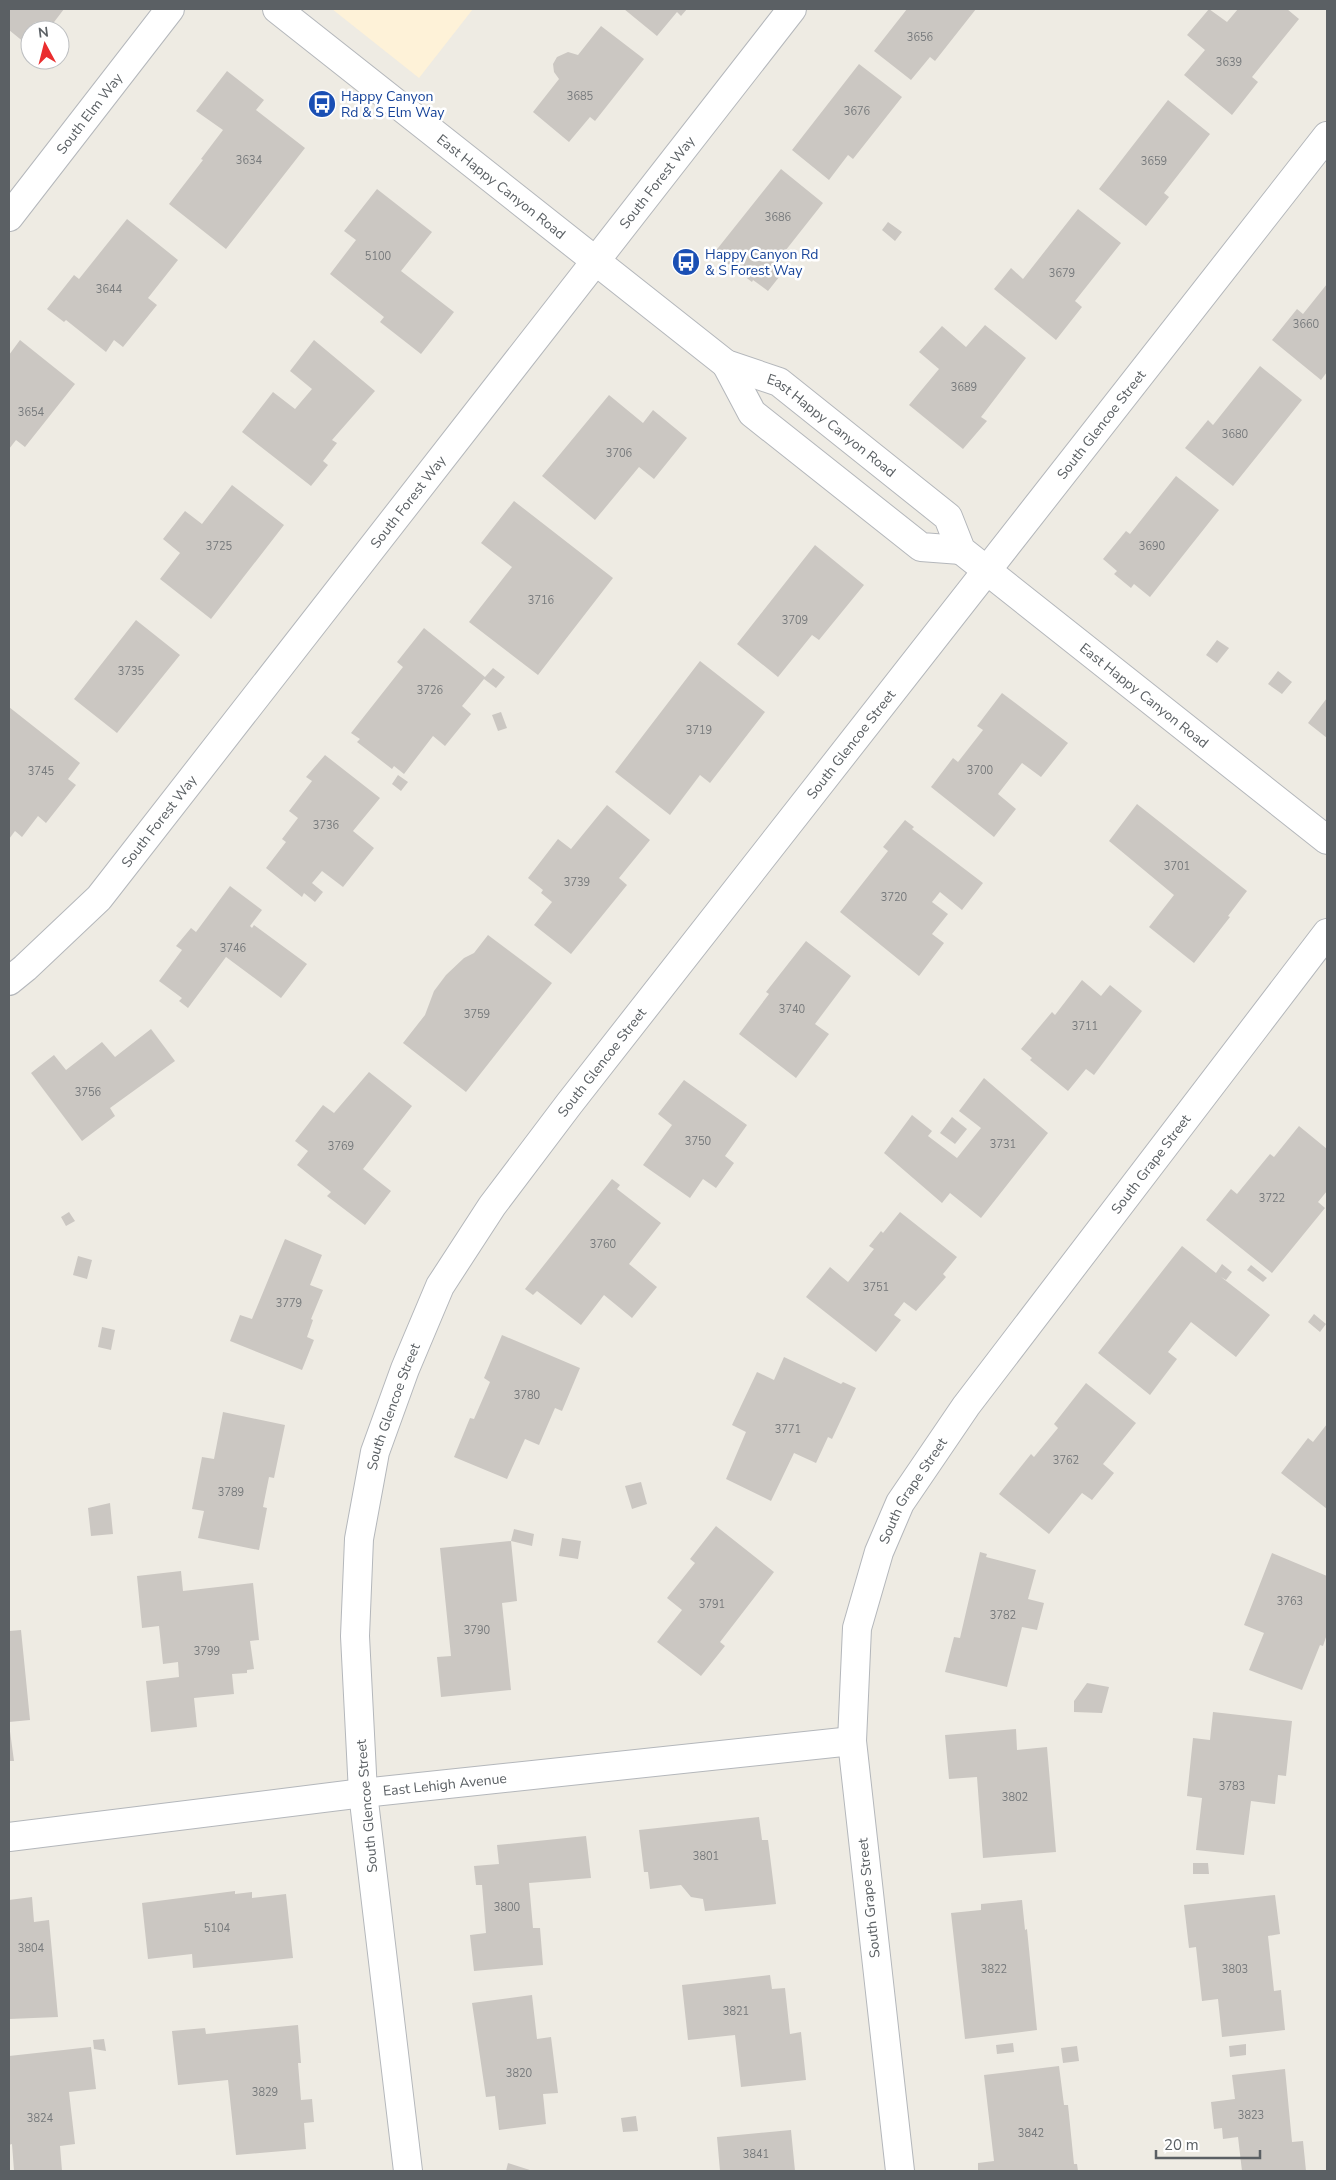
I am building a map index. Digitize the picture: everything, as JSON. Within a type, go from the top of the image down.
[{"type":"street","name":"South Elm Way","points":[[9,217],[170,9]]},
{"type":"street","name":"East Happy Canyon Road","points":[[277,9],[726,364],[779,382],[802,400],[948,516],[961,550],[1327,840]]},
{"type":"street","name":"South Forest Way","points":[[9,981],[99,898],[792,9]]},
{"type":"street","name":"South Glencoe Street","points":[[408,2171],[363,1793],[355,1636],[359,1539],[375,1452],[405,1369],[440,1286],[492,1206],[563,1112],[1327,136]]},
{"type":"street","name":"East Happy Canyon Road","points":[[726,364],[752,413],[921,547],[961,550]]},
{"type":"street","name":"South Grape Street","points":[[900,2171],[852,1741],[857,1628],[879,1552],[900,1503],[966,1406],[1327,933]]},
{"type":"street","name":"East Lehigh Avenue","points":[[9,1837],[363,1793],[852,1741]]},
{"type":"shaded area","points":[[332,9],[473,9],[419,78]]},
{"type":"building","points":[[9,9],[64,9],[56,20],[20,20],[20,39],[9,30]]},
{"type":"building","points":[[624,9],[687,9],[681,16],[677,12],[657,36]]},
{"type":"building","points":[[907,9],[976,9],[935,61],[930,57],[911,80],[874,51]]},
{"type":"building","points":[[1209,9],[1227,22],[1238,9],[1287,9],[1299,19],[1252,77],[1258,82],[1232,115],[1184,75],[1205,50],[1187,35]]},
{"type":"building","points":[[601,26],[644,59],[595,121],[590,117],[569,142],[533,112],[559,79],[554,72],[553,64],[557,57],[568,52],[578,55]]},
{"type":"building","points":[[859,64],[902,97],[853,159],[848,155],[829,180],[792,150]]},
{"type":"building","points":[[227,71],[264,100],[256,110],[305,148],[226,249],[169,204],[203,160],[201,159],[223,130],[196,111]]},
{"type":"building","points":[[1168,100],[1210,134],[1164,193],[1169,197],[1146,226],[1099,189]]},
{"type":"building","points":[[781,169],[823,203],[778,260],[787,267],[768,291],[753,280],[752,282],[714,253]]},
{"type":"building","points":[[377,189],[432,232],[401,271],[454,312],[421,354],[380,322],[384,317],[330,274],[356,240],[344,231]]},
{"type":"building","points":[[1078,209],[1121,243],[1075,301],[1082,307],[1056,340],[994,289],[1011,268],[1023,279]]},
{"type":"building","points":[[127,219],[178,260],[148,298],[157,305],[123,347],[114,340],[106,352],[66,320],[64,322],[47,309],[74,275],[79,279]]},
{"type":"building","points":[[888,222],[902,232],[895,241],[882,230]]},
{"type":"building","points":[[1327,284],[1327,372],[1321,380],[1272,340],[1297,309],[1303,314]]},
{"type":"building","points":[[985,325],[1026,358],[981,417],[987,421],[963,449],[909,405],[939,369],[919,352],[942,326],[966,347]]},
{"type":"building","points":[[20,340],[75,384],[25,447],[16,440],[9,449],[9,355]]},
{"type":"building","points":[[314,340],[375,391],[332,440],[337,443],[323,461],[328,465],[311,486],[242,432],[273,392],[295,409],[312,389],[290,371]]},
{"type":"building","points":[[1260,366],[1302,400],[1233,486],[1185,448],[1208,420],[1213,425]]},
{"type":"building","points":[[609,395],[643,423],[653,410],[687,438],[654,479],[639,467],[595,520],[542,476]]},
{"type":"building","points":[[1176,476],[1219,510],[1150,597],[1134,584],[1131,588],[1114,574],[1117,571],[1103,559],[1126,531],[1130,534]]},
{"type":"building","points":[[232,485],[284,525],[211,619],[160,579],[180,553],[163,539],[185,511],[202,524]]},
{"type":"building","points":[[514,501],[613,578],[538,675],[469,622],[512,567],[481,543]]},
{"type":"building","points":[[815,545],[864,585],[819,640],[812,635],[778,677],[737,644]]},
{"type":"building","points":[[136,620],[180,655],[117,733],[74,699]]},
{"type":"building","points":[[424,628],[485,677],[493,668],[505,677],[496,688],[484,679],[462,706],[471,714],[445,746],[433,736],[404,774],[394,766],[392,769],[357,742],[360,739],[351,733],[403,667],[397,662]]},
{"type":"building","points":[[1217,640],[1229,648],[1217,663],[1206,655]]},
{"type":"building","points":[[700,661],[765,712],[710,783],[700,775],[670,815],[615,772]]},
{"type":"building","points":[[1278,671],[1292,682],[1282,694],[1268,684]]},
{"type":"building","points":[[1002,693],[1068,743],[1041,777],[1022,763],[998,794],[1016,809],[994,837],[931,787],[953,758],[958,762],[983,730],[977,726]]},
{"type":"building","points":[[1327,698],[1327,738],[1308,723]]},
{"type":"building","points":[[9,707],[80,763],[68,779],[76,785],[46,823],[38,816],[22,837],[15,831],[9,839]]},
{"type":"building","points":[[501,712],[507,728],[498,731],[492,715]]},
{"type":"building","points":[[325,755],[380,798],[353,831],[374,848],[343,887],[322,871],[312,883],[323,892],[315,902],[304,893],[302,897],[266,868],[286,842],[282,839],[298,818],[289,811],[312,781],[306,777]]},
{"type":"building","points":[[398,775],[408,782],[401,791],[392,784]]},
{"type":"building","points":[[1137,804],[1247,891],[1228,916],[1230,917],[1194,963],[1149,927],[1174,895],[1109,841]]},
{"type":"building","points":[[607,805],[650,840],[619,878],[627,885],[571,954],[534,925],[552,902],[541,893],[543,890],[528,878],[558,839],[571,849]]},
{"type":"building","points":[[905,820],[914,827],[912,829],[983,883],[962,910],[940,892],[932,902],[948,914],[932,934],[944,943],[919,976],[840,912],[888,851],[883,847]]},
{"type":"building","points":[[230,886],[262,910],[250,926],[252,928],[254,925],[307,964],[281,998],[226,957],[188,1008],[179,1001],[182,998],[159,981],[182,950],[176,946],[191,928],[196,932]]},
{"type":"building","points":[[488,935],[552,983],[466,1092],[403,1043],[425,1015],[434,991],[446,975],[464,958],[474,953]]},
{"type":"building","points":[[806,941],[851,976],[815,1024],[829,1034],[796,1078],[739,1034],[769,994],[766,992]]},
{"type":"building","points":[[1082,980],[1101,996],[1110,985],[1142,1011],[1094,1075],[1086,1069],[1068,1091],[1030,1060],[1032,1058],[1021,1049],[1052,1012],[1055,1015]]},
{"type":"building","points":[[151,1029],[175,1061],[110,1108],[115,1116],[82,1141],[31,1073],[54,1055],[66,1070],[102,1042],[115,1057]]},
{"type":"building","points":[[369,1072],[412,1106],[363,1169],[391,1191],[365,1225],[327,1196],[331,1192],[297,1165],[308,1151],[295,1141],[323,1105],[334,1113]]},
{"type":"building","points":[[984,1078],[1048,1133],[981,1218],[950,1193],[942,1203],[884,1153],[912,1115],[932,1131],[928,1136],[957,1158],[981,1128],[959,1111]]},
{"type":"building","points":[[684,1080],[747,1125],[725,1156],[734,1163],[716,1188],[703,1179],[690,1198],[643,1165],[672,1125],[658,1114]]},
{"type":"building","points":[[952,1117],[967,1129],[955,1144],[940,1133]]},
{"type":"building","points":[[1299,1126],[1327,1149],[1327,1191],[1318,1202],[1325,1208],[1272,1273],[1206,1220],[1231,1189],[1237,1194],[1270,1154],[1274,1157]]},
{"type":"building","points":[[612,1179],[620,1185],[617,1189],[661,1223],[629,1264],[657,1287],[632,1318],[604,1295],[581,1325],[537,1291],[533,1295],[525,1289]]},
{"type":"building","points":[[69,1212],[75,1221],[66,1226],[61,1217]]},
{"type":"building","points":[[900,1212],[957,1257],[943,1274],[946,1277],[916,1311],[904,1302],[894,1315],[901,1320],[876,1352],[806,1297],[830,1267],[848,1282],[874,1249],[869,1246],[881,1231],[883,1233]]},
{"type":"building","points":[[285,1239],[322,1255],[310,1285],[323,1290],[311,1319],[313,1320],[307,1337],[314,1340],[302,1370],[230,1341],[240,1315],[252,1319]]},
{"type":"building","points":[[1182,1246],[1216,1273],[1222,1264],[1232,1272],[1226,1280],[1221,1277],[1270,1315],[1236,1357],[1191,1322],[1168,1352],[1177,1359],[1150,1395],[1098,1353]]},
{"type":"building","points":[[78,1256],[92,1260],[87,1279],[73,1275]]},
{"type":"building","points":[[1251,1265],[1267,1278],[1263,1282],[1247,1270]]},
{"type":"building","points":[[1314,1314],[1326,1324],[1320,1332],[1308,1322]]},
{"type":"building","points":[[102,1327],[115,1330],[111,1350],[98,1347]]},
{"type":"building","points":[[502,1335],[580,1368],[562,1411],[555,1408],[539,1445],[525,1439],[507,1479],[454,1457],[470,1418],[474,1419],[490,1382],[484,1378]]},
{"type":"building","points":[[784,1357],[841,1384],[843,1382],[856,1388],[832,1439],[828,1437],[816,1463],[794,1453],[771,1501],[726,1479],[746,1432],[732,1425],[757,1372],[774,1380]]},
{"type":"building","points":[[1086,1383],[1136,1423],[1103,1464],[1114,1473],[1092,1500],[1082,1493],[1049,1534],[999,1494],[1031,1454],[1034,1457],[1058,1428],[1054,1424]]},
{"type":"building","points":[[223,1412],[285,1425],[274,1478],[269,1477],[263,1507],[267,1508],[259,1550],[198,1538],[204,1511],[192,1509],[202,1457],[214,1459]]},
{"type":"building","points":[[1327,1424],[1327,1509],[1281,1473],[1308,1438],[1313,1442]]},
{"type":"building","points":[[641,1482],[647,1504],[632,1509],[625,1486]]},
{"type":"building","points":[[110,1503],[113,1534],[91,1536],[88,1508]]},
{"type":"building","points":[[716,1526],[774,1572],[720,1642],[725,1646],[701,1676],[657,1642],[682,1610],[667,1598],[695,1563],[690,1559]]},
{"type":"building","points":[[514,1529],[534,1534],[532,1546],[511,1541]]},
{"type":"building","points":[[562,1538],[581,1541],[578,1559],[559,1556]]},
{"type":"building","points":[[511,1541],[517,1601],[502,1603],[511,1690],[441,1697],[437,1657],[451,1656],[440,1548]]},
{"type":"building","points":[[980,1552],[987,1554],[986,1557],[1036,1570],[1028,1599],[1044,1603],[1037,1630],[1022,1627],[1007,1687],[945,1672],[954,1637],[960,1638]]},
{"type":"building","points":[[1272,1553],[1327,1576],[1327,1634],[1323,1646],[1320,1645],[1302,1690],[1249,1670],[1264,1633],[1244,1625]]},
{"type":"building","points":[[181,1571],[183,1591],[253,1583],[259,1640],[250,1641],[254,1669],[247,1670],[247,1673],[232,1674],[234,1694],[194,1698],[197,1727],[151,1732],[146,1681],[179,1677],[178,1662],[163,1664],[159,1626],[142,1628],[137,1576]]},
{"type":"building","points":[[21,1630],[30,1720],[9,1722],[9,1631]]},
{"type":"building","points":[[1087,1683],[1109,1687],[1102,1713],[1074,1712],[1074,1701]]},
{"type":"building","points":[[1213,1712],[1292,1721],[1286,1776],[1278,1775],[1275,1804],[1251,1801],[1244,1855],[1196,1850],[1202,1798],[1187,1796],[1193,1738],[1210,1740]]},
{"type":"building","points":[[9,1724],[14,1761],[9,1761]]},
{"type":"building","points":[[1016,1729],[1017,1750],[1047,1747],[1056,1852],[983,1858],[977,1777],[949,1779],[945,1735]]},
{"type":"building","points":[[759,1817],[762,1840],[768,1840],[776,1904],[705,1911],[703,1899],[691,1897],[681,1885],[650,1889],[648,1872],[644,1872],[639,1830]]},
{"type":"building","points":[[586,1836],[591,1878],[529,1883],[533,1928],[540,1928],[543,1965],[474,1971],[470,1935],[486,1933],[482,1885],[476,1885],[474,1866],[499,1864],[497,1845]]},
{"type":"building","points":[[1193,1863],[1208,1863],[1209,1874],[1193,1874]]},
{"type":"building","points":[[235,1891],[235,1894],[252,1892],[252,1898],[286,1894],[293,1958],[193,1968],[192,1954],[148,1959],[142,1903]]},
{"type":"building","points":[[1275,1895],[1280,1934],[1268,1936],[1274,1991],[1281,1990],[1285,2030],[1222,2037],[1218,1999],[1202,2001],[1196,1947],[1189,1948],[1184,1905]]},
{"type":"building","points":[[32,1897],[34,1922],[49,1920],[58,2017],[9,2019],[9,1900]]},
{"type":"building","points":[[1022,1900],[1025,1930],[1027,1929],[1037,2030],[965,2039],[951,1913],[981,1910],[981,1904]]},
{"type":"building","points":[[770,1975],[772,1989],[785,1988],[790,2034],[801,2032],[806,2080],[741,2087],[735,2035],[688,2040],[682,1985]]},
{"type":"building","points":[[532,1995],[537,2039],[551,2037],[558,2093],[543,2094],[546,2124],[499,2130],[495,2096],[486,2097],[472,2003]]},
{"type":"building","points":[[298,2025],[301,2063],[298,2063],[301,2100],[312,2099],[314,2122],[304,2123],[306,2149],[236,2155],[228,2080],[178,2085],[172,2031],[205,2028],[206,2034]]},
{"type":"building","points":[[104,2039],[106,2051],[94,2049],[93,2040]]},
{"type":"building","points":[[1013,2043],[1014,2052],[997,2054],[996,2045]]},
{"type":"building","points":[[1246,2044],[1246,2055],[1230,2057],[1229,2046]]},
{"type":"building","points":[[1077,2046],[1079,2061],[1063,2063],[1061,2048]]},
{"type":"building","points":[[91,2047],[96,2089],[69,2092],[75,2144],[60,2146],[62,2171],[14,2171],[12,2144],[9,2145],[9,2056]]},
{"type":"building","points":[[1059,2066],[1064,2105],[1068,2105],[1074,2164],[1077,2164],[1078,2171],[978,2171],[978,2163],[994,2161],[984,2075]]},
{"type":"building","points":[[1285,2069],[1292,2142],[1303,2141],[1306,2171],[1242,2171],[1238,2137],[1223,2139],[1222,2128],[1214,2129],[1211,2102],[1235,2099],[1232,2075]]},
{"type":"building","points":[[636,2116],[638,2131],[623,2132],[621,2118]]},
{"type":"building","points":[[791,2130],[795,2171],[720,2171],[717,2137]]},
{"type":"building","points":[[508,2163],[533,2171],[506,2171]]},
{"type":"place","name":"Happy Canyon Rd & S Elm Way","points":[[322,104]]},
{"type":"place","name":"Happy Canyon Rd & S Forest Way","points":[[686,262]]}]
